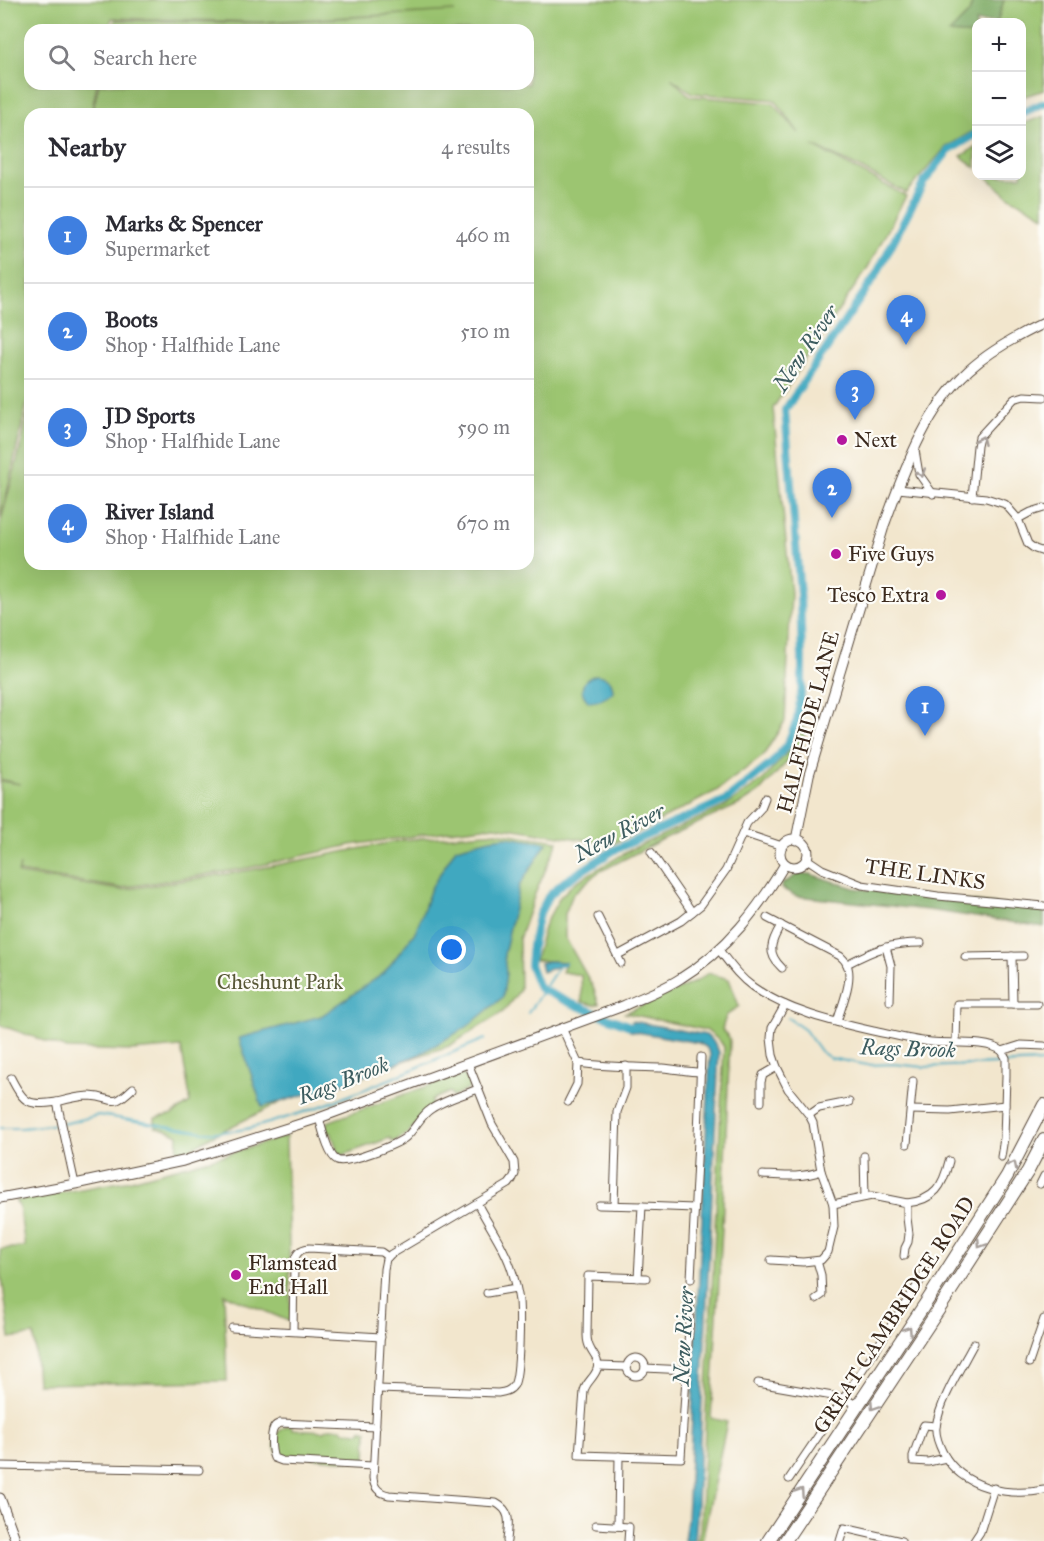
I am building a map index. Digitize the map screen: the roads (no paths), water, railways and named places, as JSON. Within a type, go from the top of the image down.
[{"type":"highway","name":"GREAT CAMBRIDGE ROAD","points":[[768,1541],[1007,1176],[1044,1105]]},
{"type":"highway","name":"GREAT CAMBRIDGE ROAD","points":[[785,1541],[941,1306],[1028,1171],[1044,1140]]},
{"type":"main road","name":"HALFHIDE LANE","points":[[796,840],[814,755],[885,523],[933,412],[951,388],[970,369],[1019,335],[1044,323]]},
{"type":"main road","points":[[796,840],[804,844],[807,859],[797,867],[785,864],[780,856],[782,846],[788,841],[796,840]]},
{"type":"main road","points":[[0,1198],[183,1161],[319,1118],[614,1009],[680,979],[719,950],[739,931],[757,908],[785,864]]},
{"type":"main road","points":[[0,1498],[16,1541]]},
{"type":"street","points":[[972,497],[980,437],[1014,399],[1024,396],[1044,397]]},
{"type":"street","points":[[915,450],[920,474],[933,494]]},
{"type":"street","points":[[898,489],[986,498],[1005,504],[1018,519],[1028,544],[1044,552]]},
{"type":"street","points":[[1018,519],[1044,508]]},
{"type":"street","points":[[618,955],[661,932],[701,905],[726,870],[747,823],[765,798]]},
{"type":"street","points":[[743,833],[782,846]]},
{"type":"street","points":[[651,852],[692,912]]},
{"type":"street","name":"THE LINKS","points":[[807,859],[822,869],[862,885],[938,896],[1044,906]]},
{"type":"street","points":[[598,917],[621,963]]},
{"type":"street","points":[[767,918],[840,956],[847,964],[849,983],[837,1022]]},
{"type":"street","points":[[781,925],[771,948],[774,959],[782,968]]},
{"type":"street","points":[[847,964],[886,947],[921,943]]},
{"type":"street","points":[[886,947],[891,966],[890,1001]]},
{"type":"street","points":[[719,950],[736,972],[753,987],[785,1005],[837,1022],[906,1039],[985,1044],[1002,1051],[1006,1059],[1006,1068],[1004,1138],[1001,1157]]},
{"type":"street","points":[[965,957],[1023,956]]},
{"type":"street","points":[[1012,957],[1013,1004]]},
{"type":"street","points":[[956,1043],[957,1004],[1037,1004]]},
{"type":"street","points":[[771,1260],[803,1263],[817,1261],[826,1255],[834,1227],[833,1203],[821,1172],[813,1123],[788,1089],[777,1067],[771,1045],[771,1032],[785,1005]]},
{"type":"street","points":[[562,1028],[578,1063],[577,1084],[568,1102]]},
{"type":"street","points":[[1002,1051],[1021,1045],[1044,1046]]},
{"type":"street","points":[[691,1279],[701,1058]]},
{"type":"street","points":[[578,1063],[700,1072]]},
{"type":"street","points":[[468,1064],[492,1124],[513,1162],[514,1178],[509,1184],[388,1257],[385,1264],[373,1478],[378,1490],[384,1494],[493,1502],[500,1505],[508,1517],[507,1541]]},
{"type":"street","points":[[614,1205],[617,1112],[626,1088],[626,1066]]},
{"type":"street","points":[[761,1102],[762,1078],[765,1073],[777,1067]]},
{"type":"street","points":[[11,1078],[19,1094],[36,1104],[84,1096],[116,1101],[133,1088]]},
{"type":"street","points":[[907,1144],[913,1081]]},
{"type":"street","points":[[319,1118],[331,1154],[335,1160],[346,1162],[400,1142],[429,1110],[478,1089]]},
{"type":"street","points":[[57,1102],[75,1184]]},
{"type":"street","points":[[808,1115],[819,1108],[849,1102]]},
{"type":"street","points":[[911,1110],[950,1111],[1005,1105]]},
{"type":"street","points":[[864,1156],[865,1197]]},
{"type":"street","points":[[833,1203],[879,1196],[907,1203],[924,1200],[934,1194],[945,1175],[949,1161]]},
{"type":"street","points":[[764,1175],[797,1176],[821,1172]]},
{"type":"street","points":[[1040,1184],[1044,1176]]},
{"type":"street","points":[[378,1389],[486,1393],[507,1392],[513,1386],[518,1355],[519,1300],[514,1274],[477,1203]]},
{"type":"street","points":[[904,1256],[909,1234],[907,1203]]},
{"type":"street","points":[[599,1205],[694,1208]]},
{"type":"street","points":[[638,1278],[642,1206]]},
{"type":"street","points":[[293,1331],[294,1261],[300,1250],[309,1248],[381,1252],[388,1257]]},
{"type":"street","points":[[816,1299],[822,1294],[821,1275],[817,1261]]},
{"type":"street","points":[[789,1479],[926,1272]]},
{"type":"street","points":[[646,1278],[588,1276],[586,1335],[598,1366],[584,1390],[579,1455],[681,1458],[691,1295]]},
{"type":"street","points":[[487,1293],[516,1288]]},
{"type":"street","points":[[1029,1363],[1044,1319]]},
{"type":"street","points":[[232,1328],[381,1337]]},
{"type":"street","points":[[974,1343],[947,1395],[936,1426],[938,1442],[953,1468],[964,1477],[1009,1492],[1044,1490]]},
{"type":"street","points":[[627,1367],[635,1359],[641,1360],[645,1368]]},
{"type":"street","points":[[598,1366],[627,1367]]},
{"type":"street","points":[[627,1367],[629,1373],[637,1376],[645,1368]]},
{"type":"street","points":[[645,1368],[686,1370]]},
{"type":"street","points":[[758,1383],[844,1398],[858,1406]]},
{"type":"street","points":[[374,1466],[282,1461],[274,1458],[271,1451],[273,1429],[280,1424],[376,1427]]},
{"type":"street","points":[[936,1426],[924,1425],[913,1461],[928,1462],[946,1458]]},
{"type":"street","points":[[618,1526],[619,1456]]},
{"type":"street","points":[[0,1466],[199,1470]]},
{"type":"street","points":[[974,1541],[980,1532],[994,1488]]},
{"type":"street","points":[[596,1526],[629,1527],[628,1541]]},
{"type":"street","points":[[840,1541],[844,1528],[901,1541]]},
{"type":"water","points":[[596,675],[609,679],[613,692],[602,699],[589,702],[582,690],[584,682]]},
{"type":"water","points":[[507,837],[547,843],[519,886],[504,955],[506,973],[503,997],[467,1027],[420,1054],[349,1082],[262,1107],[239,1038],[321,1016],[384,973],[416,931],[431,888],[456,848]]},
{"type":"water","points":[[565,962],[565,964],[542,972],[540,963]]},
{"type":"water","points":[[632,1021],[706,1035],[714,1042],[719,1052],[694,1541],[684,1541],[687,1519],[710,1054],[706,1047],[699,1043],[630,1031]]},
{"type":"waterway","name":"New River","points":[[1026,111],[1044,103]]},
{"type":"waterway","name":"New River","points":[[640,1027],[630,1026],[570,1003],[539,988],[530,965],[538,917],[548,897],[564,882],[616,849],[726,800],[772,763],[787,745],[797,720],[802,687],[802,658],[800,595],[785,410],[876,275],[924,182],[948,151],[972,136]]},
{"type":"waterway","name":"Rags Brook","points":[[528,1013],[559,966],[565,963]]},
{"type":"waterway","name":"Rags Brook","points":[[788,1018],[805,1030],[820,1051],[830,1058],[867,1065],[894,1064],[924,1067],[1044,1062]]},
{"type":"waterway","name":"Rags Brook","points":[[206,1132],[243,1130],[301,1113],[371,1087],[485,1039]]},
{"type":"waterway","name":"Rags Brook","points":[[0,1128],[67,1123],[99,1115],[204,1132]]},
{"type":"place","name":"River Island","points":[[906,345]]},
{"type":"place","name":"JD Sports","points":[[855,420]]},
{"type":"place","name":"Next","points":[[842,440]]},
{"type":"place","name":"Boots","points":[[832,518]]},
{"type":"place","name":"Five Guys","points":[[836,554]]},
{"type":"place","name":"Tesco Extra","points":[[941,595]]},
{"type":"place","name":"Marks & Spencer","points":[[925,736]]},
{"type":"place","name":"Flamstead End Hall","points":[[236,1275]]},
{"type":"park label","name":"Cheshunt Park","points":[[280,982]]}]
